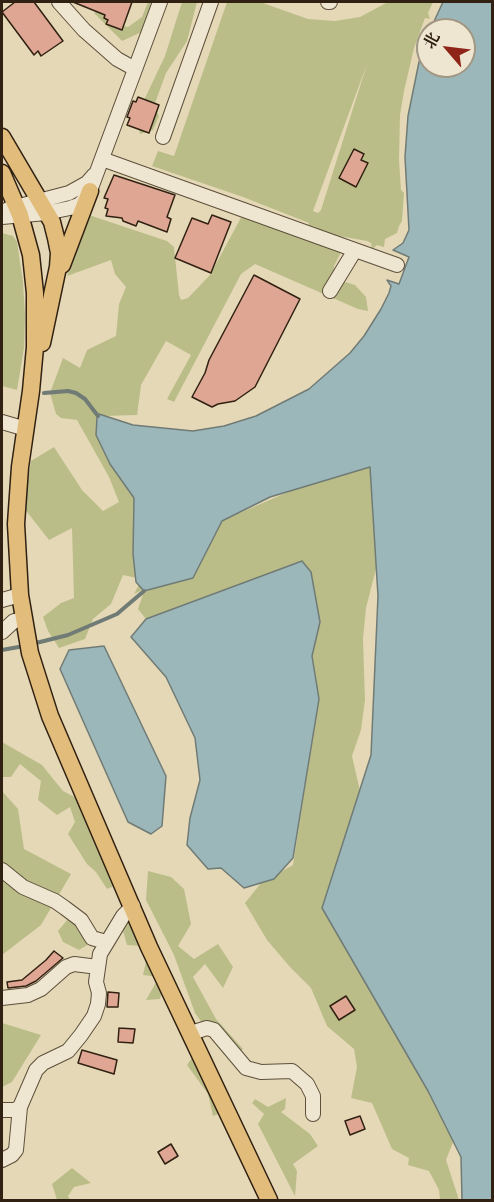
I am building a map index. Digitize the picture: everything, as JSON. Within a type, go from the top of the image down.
[{"type":"main road","points":[[3,140],[52,222],[59,253],[53,295],[31,391]]},
{"type":"main road","points":[[2,172],[32,265],[36,312],[31,391],[20,466],[16,524],[20,596],[30,653],[50,716],[149,947],[192,1033],[269,1200]]},
{"type":"main road","points":[[53,295],[90,191]]},
{"type":"main road","points":[[32,265],[40,252],[53,250],[59,253]]},
{"type":"street","points":[[59,2],[84,30],[117,59],[135,69]]},
{"type":"street","points":[[2,217],[13,211],[79,205],[84,201],[90,191],[160,2]]},
{"type":"street","points":[[163,137],[211,2]]},
{"type":"street","points":[[43,207],[87,183],[100,164]]},
{"type":"street","points":[[100,164],[397,265]]},
{"type":"street","points":[[330,291],[355,250]]},
{"type":"street","points":[[2,422],[26,429]]},
{"type":"street","points":[[2,600],[20,596]]},
{"type":"street","points":[[2,632],[14,621],[25,625]]},
{"type":"street","points":[[2,870],[23,887],[66,908],[81,920],[92,938],[106,942]]},
{"type":"street","points":[[2,1160],[16,1150],[18,1114],[36,1070],[43,1063],[68,1050],[94,1016],[98,1004],[99,993],[96,982],[100,954],[123,916],[133,906]]},
{"type":"street","points":[[2,998],[28,995],[41,989],[66,967],[74,964],[98,967]]},
{"type":"street","points":[[192,1033],[207,1028],[214,1030],[246,1068],[261,1072],[292,1071],[307,1084],[314,1096],[313,1114]]},
{"type":"street","points":[[2,1110],[15,1110],[20,1107]]},
{"type":"green space","points":[[148,2],[157,2],[146,30],[122,41],[94,13],[100,10],[115,24],[128,27],[142,17]]},
{"type":"green space","points":[[182,2],[197,2],[187,41],[166,73],[154,106],[159,116],[153,130],[140,134],[136,117],[165,56]]},
{"type":"green space","points":[[227,2],[260,2],[308,19],[335,21],[360,17],[388,2],[433,2],[428,13],[430,18],[416,18],[416,43],[400,115],[399,160],[401,190],[404,193],[402,221],[397,233],[385,239],[384,247],[377,245],[372,249],[371,243],[367,241],[317,232],[343,248],[334,266],[335,279],[355,285],[366,297],[368,311],[358,309],[255,264],[241,274],[174,402],[167,399],[191,355],[166,341],[141,385],[137,415],[104,416],[219,522],[288,492],[339,459],[387,462],[379,557],[366,608],[363,639],[365,700],[361,730],[352,756],[365,813],[459,1127],[446,1160],[459,1200],[440,1200],[439,1190],[429,1171],[408,1165],[409,1158],[392,1149],[372,1103],[351,1098],[357,1067],[354,1049],[327,1026],[311,988],[267,940],[245,903],[261,883],[293,865],[318,702],[312,656],[319,628],[301,561],[146,619],[138,609],[144,591],[156,583],[134,594],[142,579],[123,575],[111,604],[93,619],[85,639],[59,648],[48,631],[43,617],[61,603],[74,598],[72,528],[49,540],[24,508],[31,461],[54,447],[82,490],[103,511],[119,502],[109,477],[77,420],[61,418],[56,414],[50,393],[63,358],[80,368],[87,350],[116,336],[119,304],[126,287],[115,274],[111,260],[67,276],[89,215],[167,241],[174,247],[181,300],[188,298],[210,275],[244,212],[314,232],[315,227],[308,225],[309,223],[243,197],[152,166],[158,151],[174,156]],"holes":[[[367,64],[321,210],[318,213],[313,211]]]},
{"type":"green space","points":[[2,233],[13,236],[17,242],[23,282],[24,348],[17,390],[2,386]]},
{"type":"green space","points":[[2,742],[42,765],[63,791],[84,802],[119,884],[107,889],[96,872],[87,864],[68,834],[75,822],[70,807],[57,815],[38,800],[41,781],[20,764],[11,777],[2,777]]},
{"type":"green space","points":[[2,791],[18,809],[24,849],[71,874],[41,925],[2,955]]},
{"type":"green space","points":[[148,871],[171,877],[184,889],[191,924],[178,946],[194,959],[218,944],[233,967],[223,988],[205,964],[193,977],[216,1019],[243,1049],[233,1059],[217,1044],[195,1013],[174,955],[146,900]]},
{"type":"green space","points":[[143,910],[147,918],[142,946],[127,945],[122,927],[130,918]]},
{"type":"green space","points":[[68,919],[88,919],[91,943],[79,950],[63,942],[58,931]]},
{"type":"green space","points":[[147,957],[164,983],[160,999],[146,1000],[159,977],[143,975]]},
{"type":"green space","points":[[2,1023],[41,1035],[12,1082],[2,1087]]},
{"type":"green space","points":[[196,1052],[209,1052],[231,1109],[213,1116],[208,1094],[187,1065]]},
{"type":"green space","points":[[286,1098],[285,1109],[281,1112],[310,1134],[318,1146],[293,1164],[297,1171],[295,1196],[258,1124],[264,1114],[252,1103],[255,1099],[268,1107]]},
{"type":"green space","points":[[72,1168],[91,1183],[74,1187],[68,1196],[70,1200],[57,1200],[52,1184]]},
{"type":"water","points":[[443,2],[492,2],[492,1200],[462,1200],[461,1157],[428,1091],[322,908],[371,755],[378,596],[370,467],[270,497],[222,521],[193,578],[144,591],[136,582],[133,554],[134,498],[110,464],[96,435],[99,414],[133,425],[193,431],[224,426],[256,416],[309,389],[350,353],[364,336],[389,293],[391,286],[387,280],[399,284],[409,257],[393,250],[403,243],[409,230],[405,157],[408,116],[416,77],[476,78],[476,18],[436,18]]},
{"type":"water","points":[[302,561],[311,572],[320,622],[312,656],[319,699],[293,858],[274,879],[244,888],[221,868],[208,869],[187,845],[190,818],[200,780],[195,738],[166,677],[131,637],[146,619]]},
{"type":"water","points":[[104,646],[166,776],[162,826],[151,834],[128,822],[60,669],[69,650]]},
{"type":"building","points":[[15,2],[34,2],[63,41],[41,56],[38,51],[34,55],[2,12]]},
{"type":"building","points":[[73,2],[132,2],[122,30],[106,24],[108,20],[104,18],[105,15]]},
{"type":"building","points":[[138,97],[159,105],[149,133],[127,125],[130,118],[127,117],[133,101],[136,102]]},
{"type":"building","points":[[354,149],[364,154],[361,160],[368,163],[356,187],[339,178]]},
{"type":"building","points":[[114,175],[175,195],[167,217],[171,219],[167,232],[138,221],[136,226],[123,221],[122,218],[106,216],[108,209],[105,208],[108,199],[104,198]]},
{"type":"building","points":[[212,215],[231,222],[211,273],[175,258],[192,218],[208,224]]},
{"type":"building","points":[[254,275],[300,299],[255,387],[235,401],[212,407],[192,397]]},
{"type":"building","points":[[54,951],[63,958],[36,981],[26,986],[8,988],[7,982],[22,980]]},
{"type":"building","points":[[108,992],[119,993],[118,1007],[107,1007]]},
{"type":"building","points":[[346,996],[355,1010],[339,1020],[330,1006]]},
{"type":"building","points":[[119,1028],[135,1029],[133,1043],[118,1042]]},
{"type":"building","points":[[82,1050],[117,1060],[114,1074],[78,1063]]},
{"type":"building","points":[[360,1116],[365,1129],[350,1135],[345,1121]]},
{"type":"building","points":[[171,1144],[178,1156],[165,1164],[158,1152]]},
{"type":"waterway","points":[[44,393],[68,391],[76,393],[85,399],[98,416]]},
{"type":"waterway","points":[[32,644],[68,635],[117,614],[144,591]]},
{"type":"waterway","points":[[2,650],[24,646]]}]
